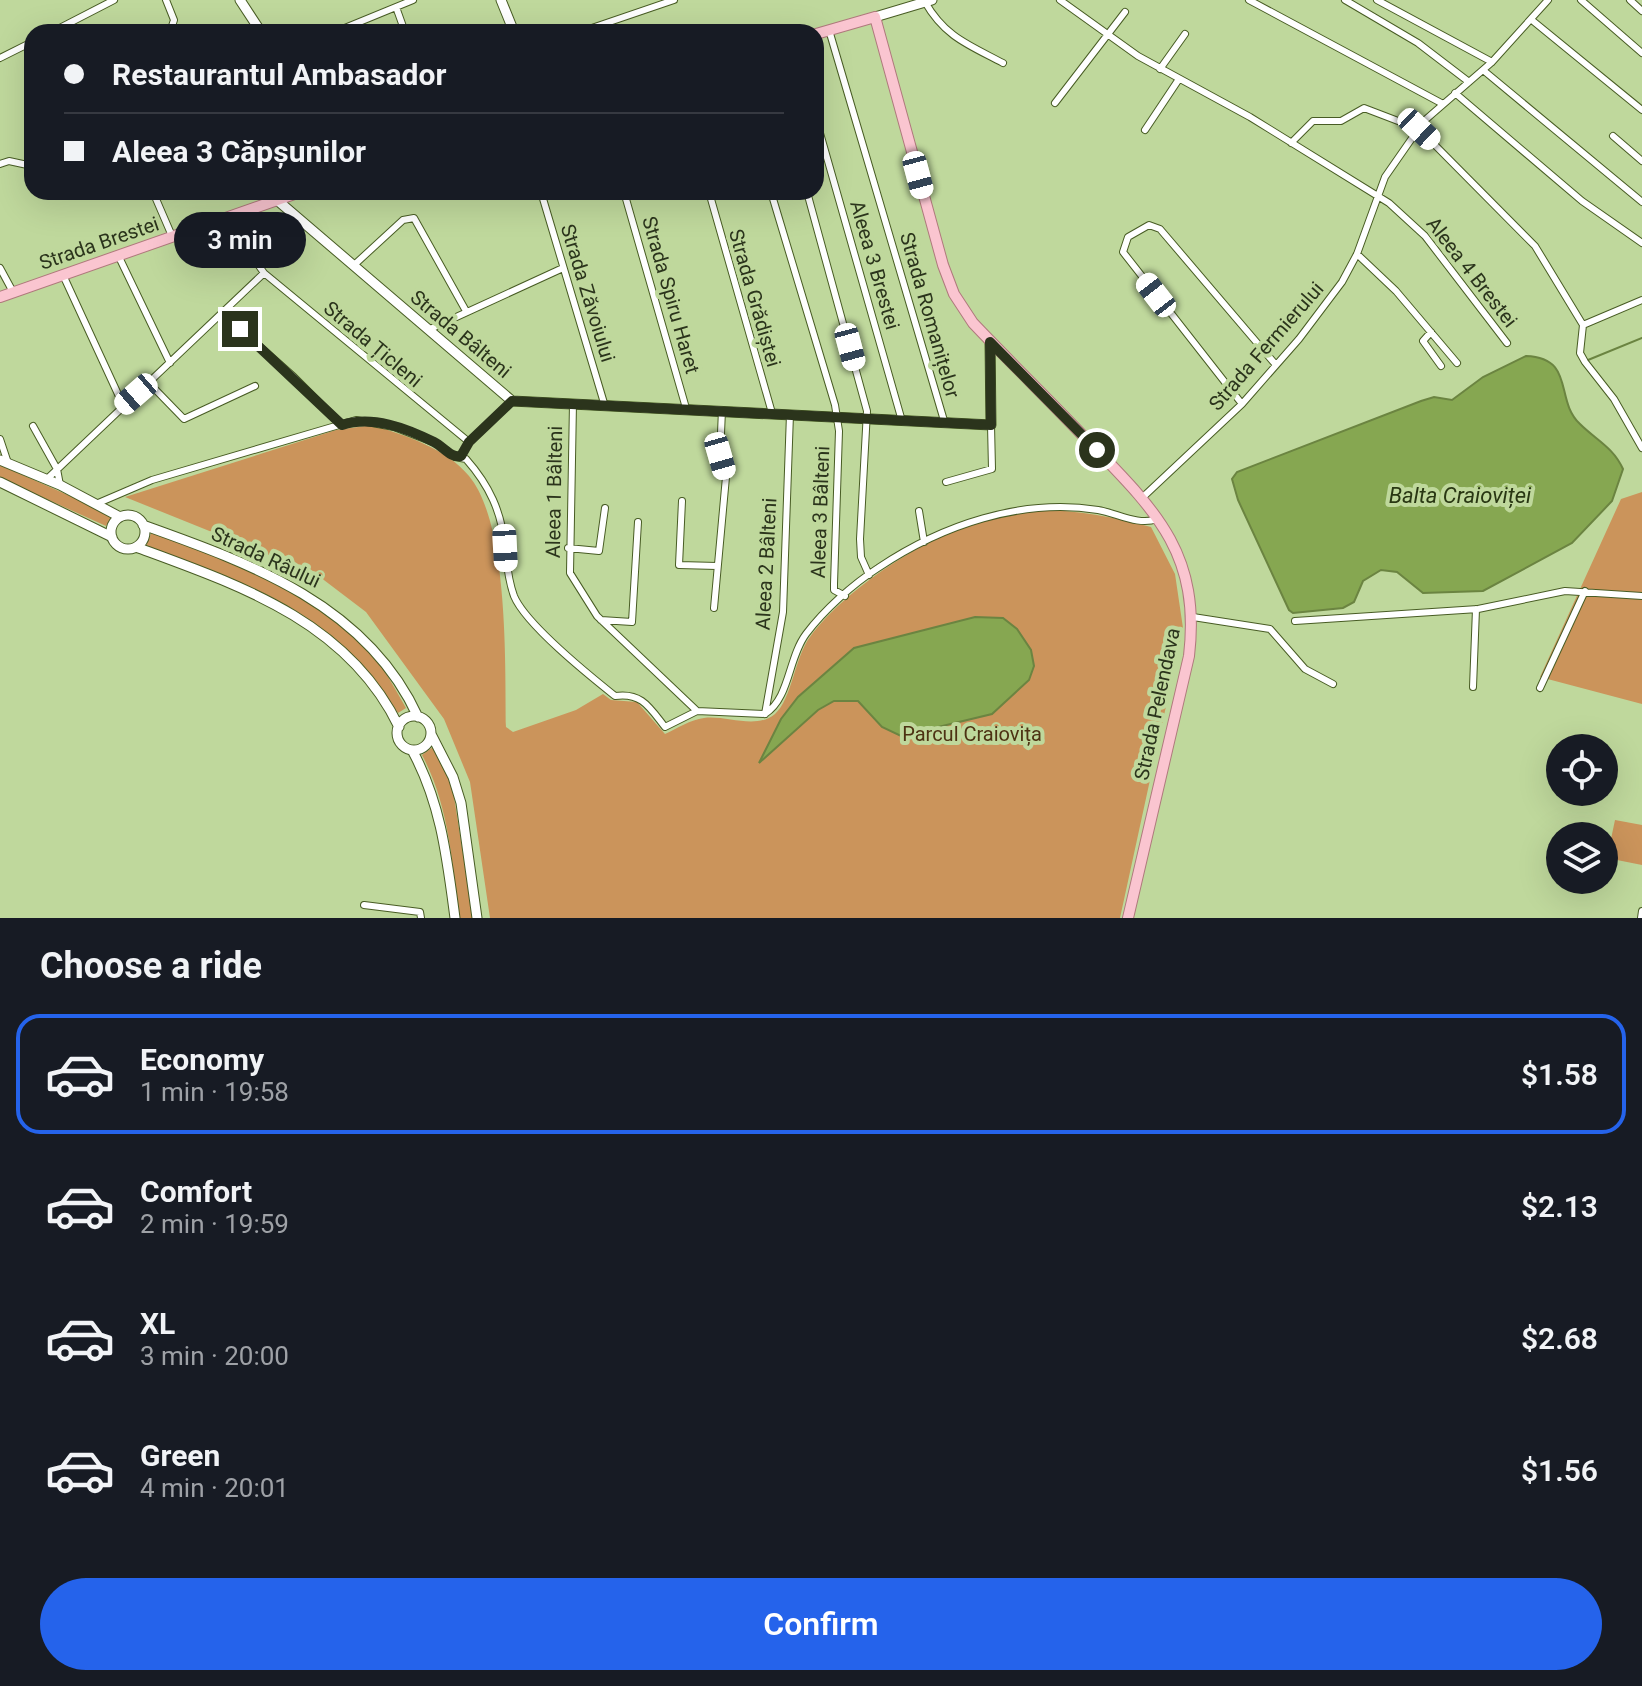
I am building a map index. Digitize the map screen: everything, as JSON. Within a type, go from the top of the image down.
[{"type":"main road","points":[[240,0],[256,24]]},
{"type":"main road","points":[[501,0],[511,24]]},
{"type":"main road","points":[[824,32],[929,1]]},
{"type":"main road","name":"Strada Pelendava","points":[[875,17],[943,265],[954,294],[990,342],[1143,497],[1159,519],[1180,560],[1193,617],[1189,656],[1128,918]]},
{"type":"main road","name":"Strada Bâlteni","points":[[277,200],[512,401],[604,403],[991,425]]},
{"type":"main road","name":"Strada Brestei","points":[[0,297],[277,200]]},
{"type":"main road","points":[[990,342],[991,425]]},
{"type":"main road","name":"Strada Râului","points":[[4,462],[60,485],[120,517],[132,516],[143,525],[271,575],[315,598],[362,635],[406,692],[418,717],[428,723],[453,777],[461,803],[477,918]]},
{"type":"main road","name":"Strada Râului","points":[[0,482],[112,537],[122,547],[136,547],[258,594],[325,634],[354,661],[399,727],[400,741],[412,750],[427,778],[443,828],[455,918]]},
{"type":"main road","points":[[112,537],[113,526],[120,517]]},
{"type":"main road","points":[[136,547],[145,536],[143,525]]},
{"type":"main road","points":[[399,727],[406,719],[418,717]]},
{"type":"main road","points":[[412,750],[426,745],[431,734]]},
{"type":"street","points":[[71,23],[114,0]]},
{"type":"street","points":[[166,0],[173,24]]},
{"type":"street","points":[[355,24],[413,0]]},
{"type":"street","points":[[604,24],[674,0]]},
{"type":"street","name":"Aleea 4 Brestei","points":[[1060,0],[1107,36],[1291,143],[1400,212],[1425,236],[1507,343]]},
{"type":"street","points":[[1249,0],[1443,104]]},
{"type":"street","points":[[1345,0],[1418,43],[1469,82]]},
{"type":"street","points":[[1377,0],[1492,62]]},
{"type":"street","name":"Strada Fermierului","points":[[1143,497],[1242,404],[1276,365],[1335,292],[1357,254],[1377,196],[1391,167],[1419,129],[1533,21],[1548,0]]},
{"type":"street","points":[[1581,0],[1642,53]]},
{"type":"street","points":[[1630,0],[1642,11]]},
{"type":"street","points":[[929,1],[937,24],[1003,63]]},
{"type":"street","points":[[396,7],[402,24]]},
{"type":"street","points":[[1055,103],[1125,12]]},
{"type":"street","points":[[1533,21],[1642,110]]},
{"type":"street","name":"Strada Romanițelor","points":[[829,30],[945,424]]},
{"type":"street","points":[[1160,69],[1185,34]]},
{"type":"street","points":[[0,58],[24,46]]},
{"type":"street","points":[[1483,70],[1642,202]]},
{"type":"street","points":[[1145,130],[1179,79]]},
{"type":"street","points":[[1455,93],[1582,201],[1642,243]]},
{"type":"street","points":[[1291,143],[1313,121],[1341,121],[1364,108],[1419,129],[1535,246],[1583,325],[1580,353],[1614,399],[1642,448]]},
{"type":"street","points":[[1613,136],[1642,161]]},
{"type":"street","name":"Aleea 3 Brestei","points":[[824,147],[902,421]]},
{"type":"street","points":[[0,164],[9,161],[24,164]]},
{"type":"street","points":[[156,200],[172,236]]},
{"type":"street","name":"Strada Zăvoiului","points":[[543,200],[604,403]]},
{"type":"street","name":"Strada Spiru Haret","points":[[626,200],[686,408]]},
{"type":"street","name":"Strada Grădiștei","points":[[711,200],[772,413]]},
{"type":"street","name":"Aleea 3 Bâlteni","points":[[773,200],[837,417],[834,590],[845,596]]},
{"type":"street","points":[[809,200],[866,419],[860,539],[861,557],[869,575]]},
{"type":"street","name":"Strada Țicleni","points":[[225,218],[264,273],[469,442]]},
{"type":"street","points":[[353,266],[403,220],[414,218],[466,311]]},
{"type":"street","points":[[1242,404],[1123,252],[1128,237],[1149,225],[1160,229],[1276,365]]},
{"type":"street","points":[[1357,254],[1389,284],[1457,363]]},
{"type":"street","points":[[118,255],[170,363]]},
{"type":"street","points":[[0,268],[13,292]]},
{"type":"street","points":[[428,330],[563,268]]},
{"type":"street","points":[[46,480],[264,273]]},
{"type":"street","points":[[63,275],[123,405]]},
{"type":"street","points":[[1583,325],[1642,300]]},
{"type":"street","points":[[222,313],[342,425]]},
{"type":"street","points":[[1431,332],[1423,341],[1441,366]]},
{"type":"street","points":[[149,383],[184,419],[255,386]]},
{"type":"street","points":[[461,456],[469,442],[512,401]]},
{"type":"street","name":"Aleea 1 Bâlteni","points":[[573,403],[568,548],[570,573],[600,620],[697,711]]},
{"type":"street","points":[[714,608],[726,477],[719,448],[722,410]]},
{"type":"street","name":"Aleea 2 Bâlteni","points":[[765,714],[783,612],[790,414]]},
{"type":"street","points":[[96,504],[152,480],[356,420],[375,421],[422,437],[455,457],[461,456]]},
{"type":"street","points":[[946,482],[992,469],[991,425]]},
{"type":"street","points":[[33,426],[57,469],[60,485]]},
{"type":"street","points":[[0,439],[4,462]]},
{"type":"street","points":[[461,456],[485,481],[495,503],[502,525],[507,571],[523,611],[615,696],[636,695],[665,727],[697,711],[765,714],[779,701],[805,635],[869,575],[924,542],[998,513],[1029,507],[1098,510],[1143,521],[1159,519]]},
{"type":"street","points":[[682,501],[679,565],[717,566]]},
{"type":"street","points":[[568,548],[599,551],[605,508]]},
{"type":"street","points":[[919,511],[924,542]]},
{"type":"street","points":[[600,620],[632,622],[638,522]]},
{"type":"street","points":[[1295,621],[1476,609],[1565,591],[1642,596]]},
{"type":"street","points":[[1540,688],[1585,591]]},
{"type":"street","points":[[1473,687],[1476,609]]},
{"type":"street","points":[[1193,617],[1270,629],[1305,669],[1333,684]]},
{"type":"street","points":[[364,905],[420,912],[421,918]]},
{"type":"street","points":[[1641,918],[1642,911]]},
{"type":"green space","name":"Parcul Craiovița","points":[[373,425],[425,444],[449,458],[469,476],[482,498],[492,527],[498,560],[504,633],[506,727],[513,732],[576,710],[603,694],[611,700],[637,702],[665,734],[704,718],[750,722],[767,719],[781,707],[805,645],[828,616],[879,573],[941,536],[1003,514],[1031,510],[1092,514],[1151,527],[1175,574],[1183,628],[1120,918],[490,918],[470,782],[444,719],[366,612],[316,574],[125,497],[336,430]]},
{"type":"green space","points":[[0,465],[113,515],[106,526],[0,478]]},
{"type":"green space","points":[[1642,492],[1642,704],[1540,677],[1621,499]]},
{"type":"green space","points":[[152,531],[266,577],[319,607],[366,646],[406,708],[398,713],[372,677],[317,625],[257,590],[146,546]]},
{"type":"green space","points":[[433,747],[452,784],[473,918],[459,918],[444,814],[422,755]]},
{"type":"green space","points":[[1615,820],[1642,825],[1642,865],[1618,860],[1618,822]]},
{"type":"water","name":"Balta Craioviței","points":[[1526,356],[1552,364],[1562,382],[1572,414],[1619,461],[1623,469],[1612,501],[1572,543],[1483,591],[1423,593],[1397,572],[1381,570],[1363,581],[1354,602],[1343,608],[1293,613],[1289,610],[1238,500],[1232,479],[1237,472],[1421,401],[1434,397],[1452,400],[1483,377]]},
{"type":"water","points":[[975,617],[1003,618],[1017,629],[1031,650],[1034,666],[1029,680],[992,714],[901,736],[882,727],[858,701],[834,701],[818,710],[759,763],[781,719],[798,697],[854,648]]},
{"type":"waterway","points":[[1588,360],[1642,338]]},
{"type":"route","points":[[240,329],[342,425],[356,420],[375,421],[438,444],[455,457],[461,456],[469,442],[512,401],[604,403],[991,425],[990,342],[1097,450]]}]
